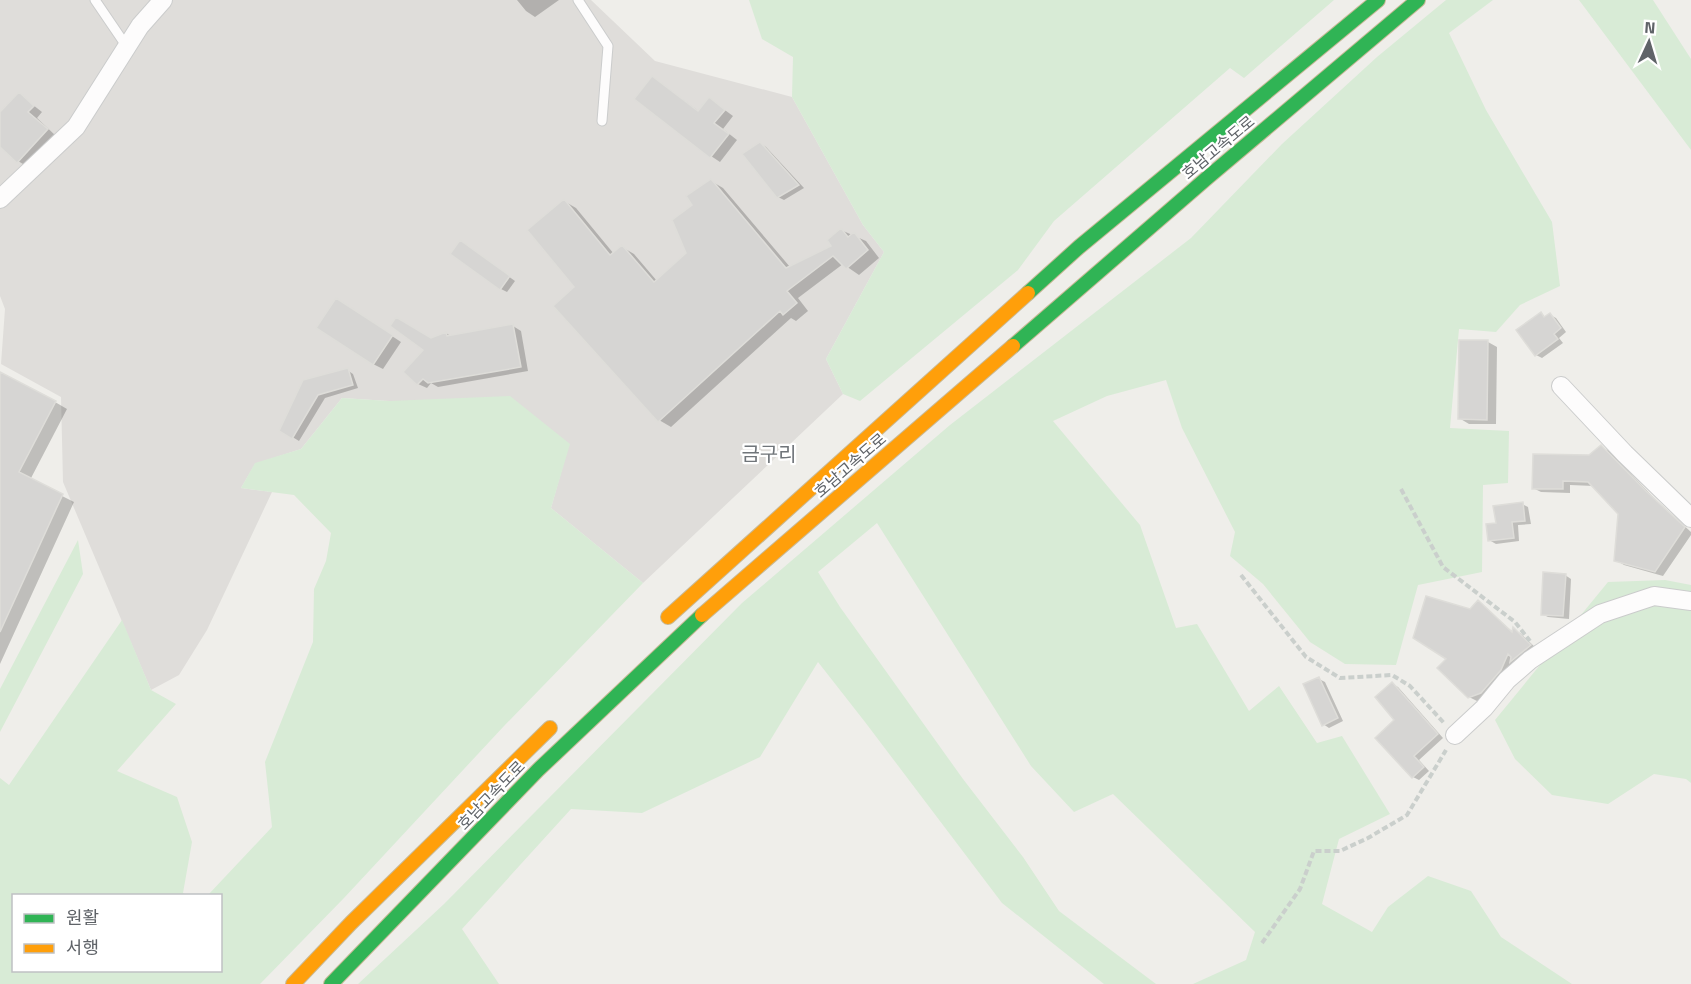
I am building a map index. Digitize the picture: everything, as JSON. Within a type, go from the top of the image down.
[{"type":"highway","name":"호남고속도로","points":[[662,623],[1079,247],[1378,0]]},
{"type":"highway","name":"호남고속도로","points":[[331,984],[538,770],[682,633],[1207,178],[1418,0]]},
{"type":"highway","name":"호남고속도로","points":[[293,984],[367,907],[557,721]]},
{"type":"street","points":[[0,199],[76,127],[140,26],[163,0]]},
{"type":"street","points":[[1561,386],[1691,519]]},
{"type":"street","points":[[1455,735],[1484,708],[1506,680],[1539,654],[1600,614],[1654,596],[1691,601]]},
{"type":"lane","points":[[95,0],[127,47]]},
{"type":"lane","points":[[578,0],[608,46],[602,121]]},
{"type":"path","points":[[1401,489],[1443,567],[1515,622],[1539,654]]},
{"type":"path","points":[[1241,575],[1306,657],[1340,678],[1392,675],[1410,686],[1455,735],[1407,815],[1368,838],[1340,851],[1314,851],[1300,889],[1262,943]]},
{"type":"shaded area","points":[[0,0],[591,0],[655,61],[792,97],[863,225],[884,252],[826,359],[843,394],[643,583],[551,508],[569,444],[389,401],[342,398],[301,449],[255,464],[241,488],[272,492],[207,630],[179,675],[151,690],[63,482],[61,397],[1,364],[5,309],[0,296]]},
{"type":"green space","points":[[749,0],[1334,0],[1244,78],[1230,68],[1054,221],[1018,270],[860,401],[843,394],[826,359],[884,252],[863,225],[792,97],[793,57],[762,39]]},
{"type":"green space","points":[[1446,0],[1493,0],[1449,33],[1486,110],[1552,222],[1560,286],[1520,305],[1496,332],[1459,329],[1450,428],[1509,431],[1508,483],[1483,485],[1482,572],[1418,585],[1396,665],[1345,664],[1310,642],[1263,584],[1230,556],[1235,532],[1182,428],[1166,380],[1107,396],[1053,421],[1140,525],[1176,628],[1197,624],[1249,711],[1279,686],[1317,743],[1342,736],[1390,814],[1339,839],[1322,904],[1372,932],[1388,907],[1428,876],[1471,891],[1501,937],[1572,984],[1193,984],[1246,960],[1255,932],[1113,794],[1074,812],[1031,766],[877,523],[818,572],[840,607],[963,779],[1023,857],[1059,911],[1156,984],[1104,984],[1002,903],[818,662],[760,757],[642,813],[571,809],[462,929],[499,984],[358,984],[444,904],[742,603],[950,425],[1191,238],[1282,144],[1377,57]]},
{"type":"green space","points":[[1579,0],[1653,0],[1691,59],[1691,150]]},
{"type":"green space","points":[[510,396],[570,444],[551,508],[643,583],[260,984],[0,984],[0,778],[9,785],[122,620],[151,690],[176,704],[117,771],[177,797],[192,842],[183,893],[185,894],[12,894],[12,972],[222,972],[222,894],[209,894],[272,827],[265,762],[313,642],[314,589],[326,561],[331,533],[294,495],[241,488],[255,463],[301,449],[342,398],[389,401]]},
{"type":"green space","points":[[78,540],[83,574],[0,732],[0,689]]},
{"type":"green space","points":[[1665,580],[1691,585],[1691,783],[1686,779],[1654,774],[1608,804],[1552,795],[1515,759],[1495,720],[1608,582]]},
{"type":"building","points":[[652,76],[698,111],[709,97],[725,110],[714,123],[729,134],[710,158],[634,99]]},
{"type":"building","points":[[19,92],[34,106],[28,112],[48,129],[17,163],[0,147],[0,112]]},
{"type":"building","points":[[760,142],[799,185],[777,198],[742,154]]},
{"type":"building","points":[[711,179],[786,268],[831,246],[827,240],[841,228],[848,237],[854,232],[868,250],[846,269],[833,256],[787,291],[797,303],[783,315],[780,311],[658,422],[553,306],[574,287],[527,230],[564,199],[610,255],[622,245],[654,282],[686,253],[672,220],[692,205],[686,196]]},
{"type":"building","points":[[460,240],[510,276],[500,290],[450,254]]},
{"type":"building","points":[[336,298],[393,335],[373,365],[316,328]]},
{"type":"building","points":[[1541,312],[1544,317],[1550,313],[1561,328],[1554,334],[1558,339],[1535,356],[1516,330]]},
{"type":"building","points":[[396,317],[431,338],[446,332],[447,336],[513,324],[521,367],[428,383],[423,379],[417,385],[403,372],[423,350],[390,326]]},
{"type":"building","points":[[1459,340],[1488,340],[1487,420],[1458,419]]},
{"type":"building","points":[[348,368],[353,385],[318,395],[292,439],[279,431],[303,380]]},
{"type":"building","points":[[0,372],[56,401],[19,472],[63,494],[0,632]]},
{"type":"building","points":[[1601,445],[1685,527],[1655,572],[1614,561],[1618,514],[1588,482],[1563,481],[1563,489],[1532,489],[1533,454],[1589,455]]},
{"type":"building","points":[[1523,502],[1525,521],[1512,522],[1514,538],[1488,541],[1486,524],[1496,523],[1493,506]]},
{"type":"building","points":[[1543,572],[1566,574],[1563,616],[1541,615]]},
{"type":"building","points":[[1426,596],[1470,609],[1478,600],[1512,632],[1513,627],[1531,645],[1510,662],[1511,657],[1508,654],[1501,670],[1481,693],[1468,698],[1437,668],[1446,659],[1413,638]]},
{"type":"building","points":[[1319,677],[1338,718],[1322,726],[1303,684]]},
{"type":"building","points":[[1392,682],[1438,734],[1414,756],[1424,767],[1412,778],[1375,738],[1394,720],[1375,697]]},
{"type":"traffic: fast","points":[[1028,293],[1079,247],[1378,0]]},
{"type":"traffic: fast","points":[[1013,346],[1418,0]]},
{"type":"traffic: fast","points":[[331,984],[538,770],[702,615]]},
{"type":"traffic: slow","points":[[668,617],[1028,293]]},
{"type":"traffic: slow","points":[[702,615],[1013,346]]},
{"type":"traffic: slow","points":[[293,984],[351,923],[550,728]]},
{"type":"district","name":"금구리","points":[[769,454]]}]
